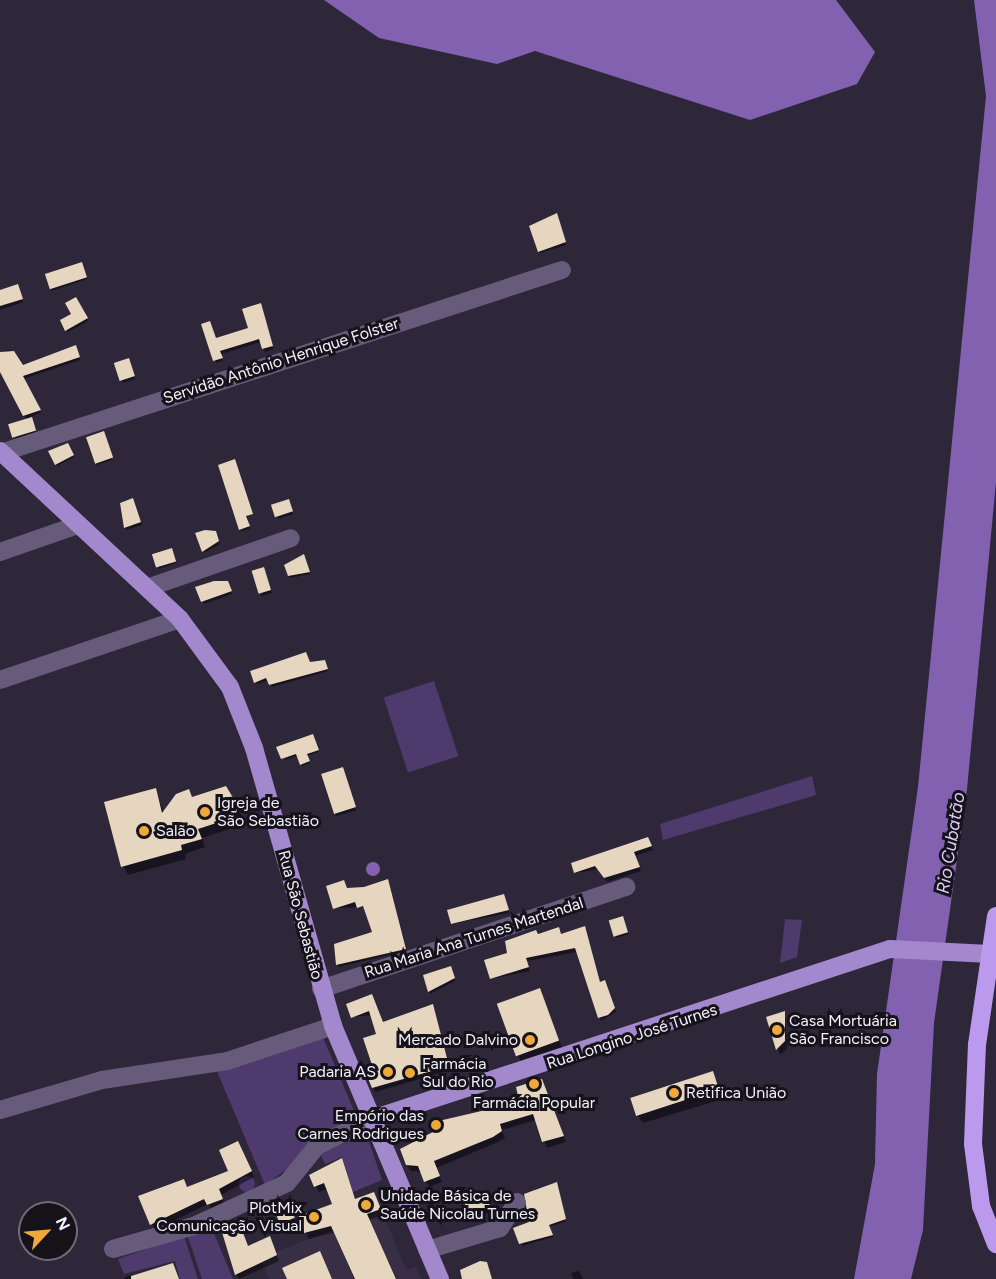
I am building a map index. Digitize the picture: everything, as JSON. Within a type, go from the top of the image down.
[{"type":"highway","points":[[996,916],[975,1062],[973,1144],[981,1206],[996,1244]]},
{"type":"main road","name":"Rua São Sebastião","points":[[1,452],[180,619],[220,671],[247,725],[333,1026],[440,1279]]},
{"type":"main road","name":"Rua Longino José Turnes","points":[[372,1119],[890,949],[990,954]]},
{"type":"street","name":"Servidão Antônio Henrique Folster","points":[[1,452],[562,270]]},
{"type":"street","points":[[0,552],[78,525]]},
{"type":"street","points":[[147,588],[291,538]]},
{"type":"street","points":[[0,680],[180,619]]},
{"type":"street","name":"Rua Maria Ana Turnes Martendal","points":[[321,989],[626,887]]},
{"type":"street","points":[[0,1110],[102,1080],[227,1061],[333,1026]]},
{"type":"street","points":[[113,1249],[194,1226],[287,1183],[317,1146],[372,1119]]},
{"type":"street","points":[[427,1250],[500,1228],[517,1202]]},
{"type":"shaded area","points":[[434,681],[458,756],[408,773],[384,697]]},
{"type":"shaded area","points":[[812,776],[816,795],[663,840],[660,824]]},
{"type":"shaded area","points":[[785,919],[802,920],[797,957],[780,963]]},
{"type":"shaded area","points":[[322,1035],[357,1118],[265,1185],[216,1069]]},
{"type":"shaded area","points":[[367,1136],[382,1180],[353,1192],[342,1157],[325,1164],[319,1151]]},
{"type":"shaded area","points":[[247,1176],[253,1178],[255,1184],[253,1190],[247,1192],[241,1190],[239,1184],[241,1178]]},
{"type":"shaded area","points":[[382,1211],[406,1270],[416,1267],[421,1279],[269,1279],[262,1263],[278,1251]]},
{"type":"shaded area","points":[[210,1224],[233,1279],[202,1279],[187,1234]]},
{"type":"shaded area","points":[[184,1236],[198,1279],[180,1279],[175,1261],[124,1274],[118,1259]]},
{"type":"water","points":[[324,0],[836,0],[875,52],[857,84],[750,120],[535,51],[497,64],[379,38]]},
{"type":"water","name":"Rio Cubatão","points":[[974,0],[996,0],[996,482],[967,789],[934,1023],[923,1230],[911,1279],[854,1279],[875,1164],[877,1074],[918,787],[986,96]]},
{"type":"water","points":[[370,862],[376,862],[380,869],[376,876],[370,876],[366,872],[366,866]]},
{"type":"building","points":[[557,213],[566,242],[538,252],[529,226]]},
{"type":"building","points":[[82,262],[87,277],[50,289],[45,274]]},
{"type":"building","points":[[18,284],[23,299],[0,306],[0,290]]},
{"type":"building","points":[[76,297],[88,318],[65,331],[60,320],[71,314],[65,303]]},
{"type":"building","points":[[261,303],[273,346],[262,349],[259,339],[220,351],[223,358],[213,361],[201,324],[210,321],[216,338],[248,328],[242,309]]},
{"type":"building","points":[[76,345],[80,357],[23,376],[41,410],[23,416],[0,372],[0,352],[14,351],[23,365]]},
{"type":"building","points":[[129,358],[135,376],[120,381],[114,363]]},
{"type":"building","points":[[32,417],[36,430],[12,438],[8,424]]},
{"type":"building","points":[[104,431],[113,457],[95,464],[86,437]]},
{"type":"building","points":[[68,443],[74,455],[55,465],[48,451]]},
{"type":"building","points":[[235,459],[253,514],[246,516],[250,526],[239,530],[218,465]]},
{"type":"building","points":[[133,498],[141,522],[124,528],[120,503]]},
{"type":"building","points":[[289,499],[293,511],[275,517],[271,505]]},
{"type":"building","points":[[205,530],[216,531],[219,541],[202,552],[195,533]]},
{"type":"building","points":[[172,548],[176,561],[156,568],[152,554]]},
{"type":"building","points":[[304,554],[310,572],[288,576],[284,565]]},
{"type":"building","points":[[264,567],[271,590],[259,594],[252,571]]},
{"type":"building","points":[[214,581],[228,581],[232,591],[201,602],[195,587]]},
{"type":"building","points":[[306,652],[310,662],[325,660],[328,669],[269,685],[266,678],[254,683],[250,671]]},
{"type":"building","points":[[313,734],[319,750],[307,754],[310,761],[300,765],[296,754],[281,759],[276,747]]},
{"type":"building","points":[[343,767],[356,807],[334,814],[321,774]]},
{"type":"building","name":"Salão","points":[[226,786],[238,806],[235,817],[198,829],[202,839],[181,845],[182,850],[121,867],[104,802],[156,788],[162,813],[176,794],[189,789],[192,797]]},
{"type":"building","points":[[648,837],[652,846],[634,852],[640,867],[604,878],[595,866],[574,873],[571,863]]},
{"type":"building","points":[[388,879],[406,949],[336,965],[334,944],[372,932],[363,906],[357,908],[355,902],[333,909],[326,886],[344,880],[347,888],[364,887]]},
{"type":"building","points":[[504,894],[509,910],[451,924],[447,910]]},
{"type":"building","points":[[623,916],[628,932],[614,937],[609,920]]},
{"type":"building","points":[[585,926],[600,982],[605,980],[615,1008],[608,1015],[598,1018],[575,948],[526,958],[529,967],[490,979],[484,960],[507,953],[505,941],[536,930],[538,934],[559,927],[561,934]]},
{"type":"building","points":[[451,966],[455,978],[428,992],[423,975]]},
{"type":"building","points":[[540,988],[559,1041],[516,1056],[497,1004]]},
{"type":"building","points":[[372,994],[383,1022],[433,1004],[449,1066],[372,1088],[365,1071],[373,1068],[363,1038],[376,1034],[369,1011],[351,1018],[346,1004]]},
{"type":"building","name":"Casa Mortuária São Francisco","points":[[785,1011],[785,1041],[776,1050],[766,1017]]},
{"type":"building","name":"Retifica União","points":[[713,1071],[719,1089],[636,1116],[630,1098]]},
{"type":"building","points":[[542,1079],[564,1136],[542,1142],[533,1114],[500,1124],[502,1131],[493,1137],[434,1161],[440,1176],[424,1182],[418,1166],[406,1165],[400,1149],[433,1132],[430,1123],[490,1109],[518,1096],[516,1087]]},
{"type":"building","points":[[238,1141],[252,1171],[219,1189],[223,1199],[207,1205],[204,1199],[150,1225],[138,1196],[184,1179],[187,1187],[228,1171],[219,1150]]},
{"type":"building","points":[[342,1158],[355,1199],[374,1192],[381,1209],[367,1214],[396,1279],[355,1279],[331,1226],[304,1233],[299,1216],[332,1204],[324,1183],[314,1187],[309,1175]]},
{"type":"building","points":[[557,1182],[566,1219],[549,1225],[553,1235],[519,1244],[513,1228],[529,1222],[524,1194]]},
{"type":"building","points":[[486,1195],[491,1209],[470,1217],[464,1203]]},
{"type":"building","points":[[288,1201],[295,1218],[280,1224],[273,1207]]},
{"type":"building","points":[[239,1222],[248,1246],[270,1236],[277,1255],[235,1275],[221,1229]]},
{"type":"building","points":[[320,1251],[332,1279],[287,1279],[282,1268]]},
{"type":"building","points":[[480,1261],[487,1262],[492,1279],[462,1279],[460,1270]]},
{"type":"building","points":[[173,1263],[179,1279],[131,1279],[131,1276]]},
{"type":"place","name":"Igreja de São Sebastião","points":[[205,812]]},
{"type":"place","name":"Salão","points":[[144,831]]},
{"type":"place","name":"Casa Mortuária São Francisco","points":[[777,1030]]},
{"type":"place","name":"Mercado Dalvino","points":[[530,1040]]},
{"type":"place","name":"Padaria AS","points":[[388,1072]]},
{"type":"place","name":"Farmácia Sul do Rio","points":[[410,1073]]},
{"type":"place","name":"Farmácia Popular","points":[[534,1084]]},
{"type":"place","name":"Retifica União","points":[[674,1093]]},
{"type":"place","name":"Empório das Carnes Rodrigues","points":[[436,1125]]},
{"type":"place","name":"Unidade Básica de Saúde Nicolau Turnes","points":[[366,1205]]},
{"type":"place","name":"PlotMix Comunicação Visual","points":[[314,1217]]}]
